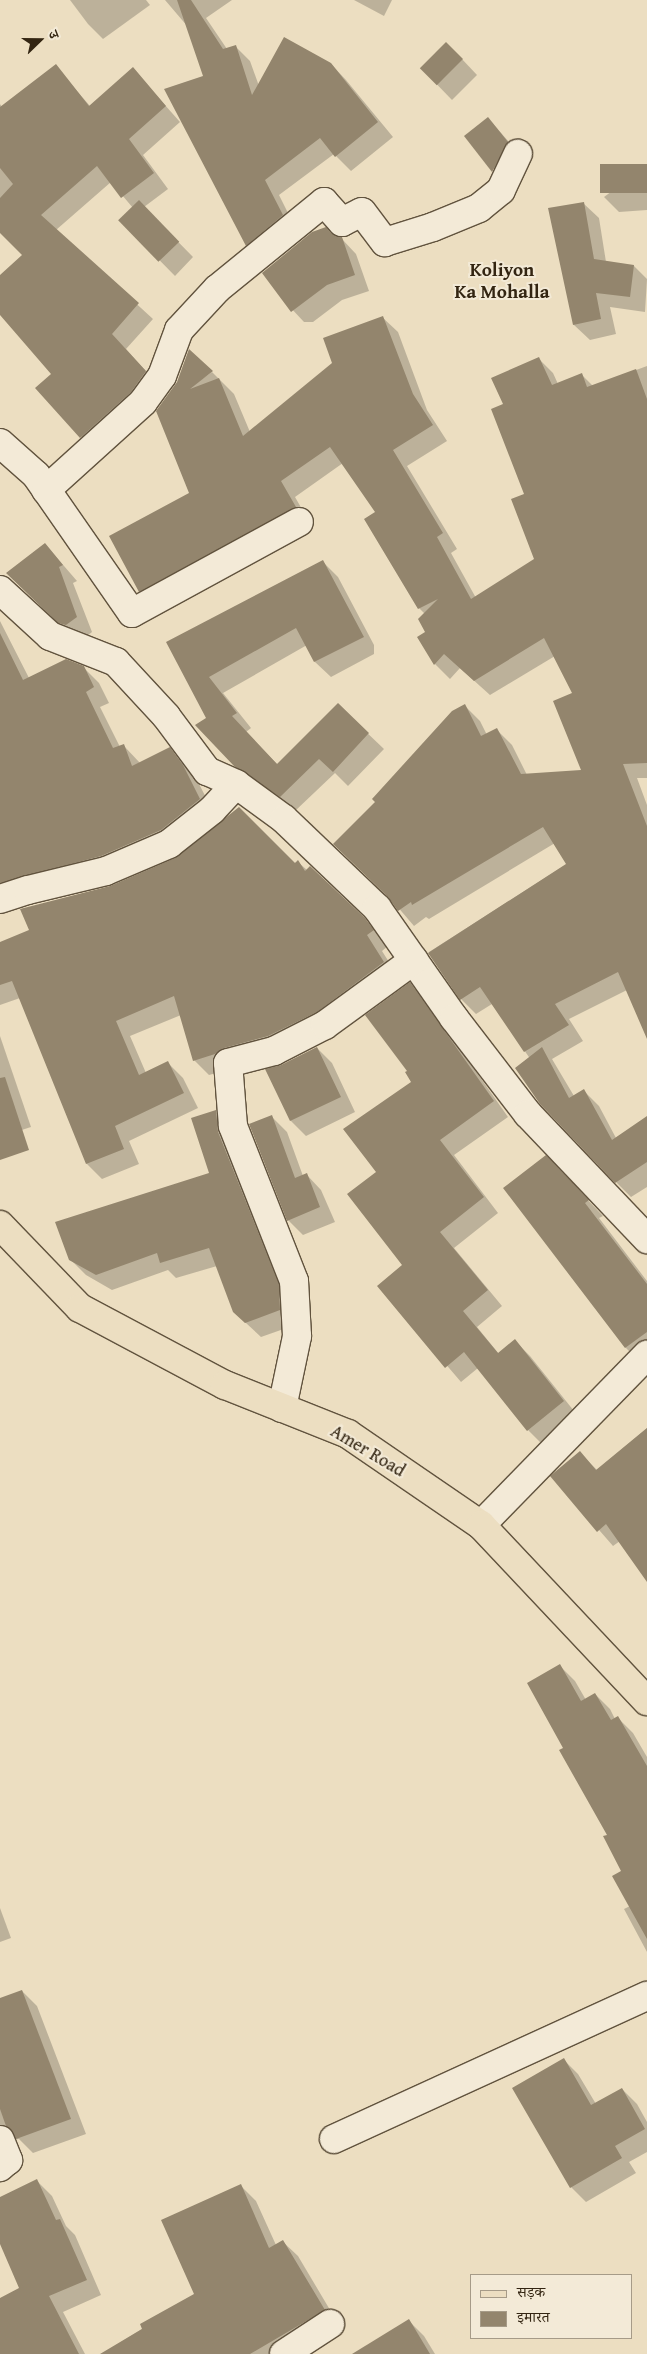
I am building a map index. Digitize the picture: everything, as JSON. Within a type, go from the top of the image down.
[{"type":"main road","name":"Amer Road","points":[[0,1226],[80,1308],[226,1385],[348,1434],[482,1525],[647,1700]]},
{"type":"street","points":[[46,490],[144,402],[162,376],[179,330],[217,289],[324,202],[342,222],[362,212],[385,242],[433,227],[479,208],[501,190],[518,154]]},
{"type":"street","points":[[0,443],[36,475],[132,614],[299,522]]},
{"type":"street","points":[[0,590],[50,636],[116,662],[166,716],[207,772],[236,784],[284,819],[376,908],[454,1018],[528,1114],[647,1239]]},
{"type":"street","points":[[0,899],[28,890],[106,871],[169,844],[212,810],[236,784]]},
{"type":"street","points":[[282,1408],[297,1336],[294,1281],[233,1126],[228,1063],[274,1051],[326,1025],[414,960]]},
{"type":"street","points":[[482,1525],[647,1354]]},
{"type":"street","points":[[334,2139],[647,1996]]},
{"type":"street","points":[[0,2140],[8,2160],[0,2167]]},
{"type":"street","points":[[284,2354],[330,2324]]},
{"type":"building","points":[[177,0],[191,0],[223,49],[236,45],[252,95],[284,37],[331,63],[378,122],[335,157],[320,138],[265,180],[283,215],[246,246],[164,89],[203,76]]},
{"type":"building","points":[[446,42],[463,59],[437,85],[420,68]]},
{"type":"building","points":[[56,64],[89,106],[133,67],[166,106],[129,139],[154,173],[121,198],[97,166],[41,215],[139,303],[112,334],[146,371],[131,392],[80,438],[35,388],[51,374],[0,315],[0,275],[22,255],[0,233],[0,198],[13,184],[0,168],[0,107]]},
{"type":"building","points":[[488,117],[508,142],[492,172],[464,136]]},
{"type":"building","points":[[600,164],[647,164],[647,193],[600,193]]},
{"type":"building","points":[[139,200],[179,242],[158,262],[118,220]]},
{"type":"building","points":[[584,202],[594,259],[634,265],[630,297],[596,293],[601,319],[573,325],[548,208]]},
{"type":"building","points":[[326,227],[331,233],[342,237],[355,275],[327,285],[291,312],[262,273],[312,232]]},
{"type":"building","points":[[383,316],[413,394],[433,425],[393,450],[443,533],[437,537],[471,599],[534,559],[511,499],[524,494],[491,409],[503,404],[491,378],[539,357],[552,385],[582,373],[587,387],[636,369],[647,399],[647,763],[623,764],[647,826],[647,1039],[618,972],[555,1004],[569,1025],[524,1052],[480,987],[460,1000],[428,953],[566,864],[543,827],[412,905],[411,902],[398,911],[388,897],[333,844],[375,802],[372,799],[452,711],[465,704],[481,736],[497,728],[521,774],[581,770],[553,701],[572,693],[544,638],[474,681],[444,654],[434,665],[417,637],[425,632],[418,619],[438,599],[418,609],[364,519],[375,512],[330,447],[281,481],[296,507],[139,592],[109,536],[189,493],[156,411],[177,382],[189,349],[213,371],[190,389],[219,378],[243,436],[332,363],[323,338]]},
{"type":"building","points":[[45,543],[63,565],[59,567],[77,617],[66,625],[58,623],[6,573]]},
{"type":"building","points":[[323,560],[364,637],[314,662],[296,628],[209,677],[237,713],[232,716],[277,764],[338,703],[369,733],[333,772],[319,759],[280,797],[234,766],[195,725],[206,718],[166,642]]},
{"type":"building","points":[[0,633],[23,680],[66,659],[84,666],[94,687],[86,692],[113,748],[124,744],[132,766],[170,747],[183,765],[200,799],[161,830],[101,856],[0,883]]},
{"type":"building","points":[[239,807],[295,863],[298,860],[305,871],[310,866],[365,918],[374,930],[367,935],[384,962],[317,1012],[268,1036],[224,1048],[215,1054],[193,1061],[174,996],[116,1021],[139,1075],[168,1061],[184,1093],[115,1126],[124,1149],[86,1164],[12,981],[0,985],[0,942],[29,930],[20,909],[110,886],[175,858]]},
{"type":"building","points":[[410,982],[494,1101],[440,1140],[484,1197],[440,1232],[488,1290],[463,1311],[498,1353],[515,1339],[564,1401],[527,1431],[464,1352],[445,1368],[377,1286],[402,1265],[347,1194],[376,1172],[343,1129],[411,1082],[405,1072],[407,1071],[365,1015]]},
{"type":"building","points":[[317,1047],[341,1097],[290,1121],[265,1069],[281,1065]]},
{"type":"building","points":[[542,1047],[569,1098],[584,1089],[612,1140],[647,1116],[647,1162],[615,1183],[540,1104],[515,1068]]},
{"type":"building","points":[[5,1077],[29,1150],[0,1160],[0,1078]]},
{"type":"building","points":[[216,1110],[218,1132],[279,1284],[280,1310],[245,1323],[233,1312],[209,1248],[160,1263],[157,1253],[96,1275],[69,1260],[55,1222],[209,1173],[191,1118]]},
{"type":"building","points":[[272,1115],[295,1178],[307,1173],[320,1207],[287,1221],[249,1124]]},
{"type":"building","points":[[546,1155],[589,1200],[585,1203],[647,1284],[647,1332],[625,1348],[503,1188]]},
{"type":"building","points":[[647,1428],[647,1582],[606,1524],[597,1532],[550,1476],[580,1451],[596,1470]]},
{"type":"building","points":[[560,1664],[581,1701],[595,1693],[611,1720],[618,1716],[647,1766],[647,1939],[612,1876],[621,1871],[603,1836],[607,1835],[559,1750],[563,1748],[527,1683]]},
{"type":"building","points":[[22,1990],[71,2119],[16,2139],[6,2126],[0,2109],[0,1998]]},
{"type":"building","points":[[564,2058],[591,2105],[622,2088],[645,2129],[615,2146],[622,2158],[570,2188],[512,2088]]},
{"type":"building","points":[[37,2179],[56,2220],[60,2219],[87,2280],[49,2296],[79,2354],[0,2354],[0,2298],[19,2288],[0,2244],[0,2197]]},
{"type":"building","points":[[241,2184],[269,2248],[283,2240],[325,2310],[250,2354],[100,2354],[142,2329],[140,2324],[194,2294],[161,2220]]},
{"type":"building","points":[[409,2319],[430,2354],[352,2354]]},
{"type":"district","name":"Koliyon Ka Mohalla","points":[[502,281]]}]
